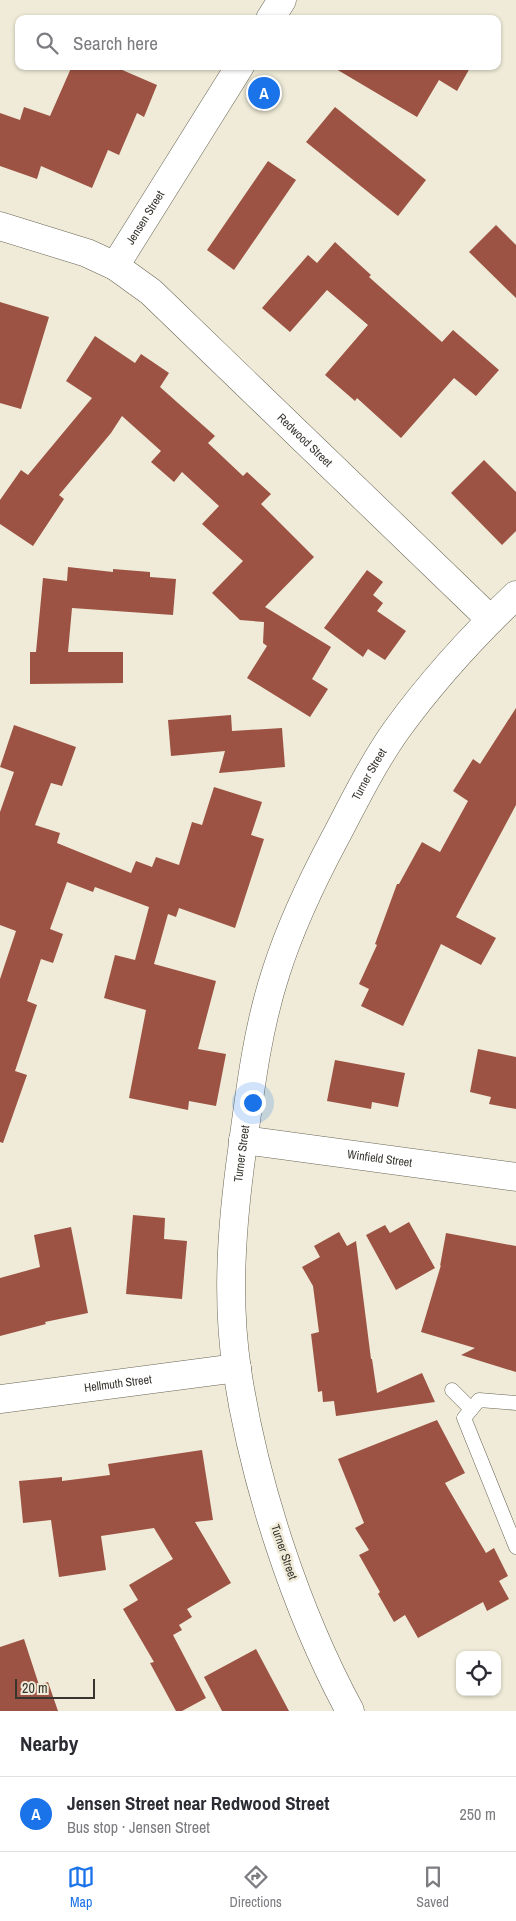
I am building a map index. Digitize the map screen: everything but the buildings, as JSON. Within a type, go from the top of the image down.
[{"type":"street","points":[[273,15],[282,0]]},
{"type":"street","name":"Jensen Street","points":[[115,266],[238,70]]},
{"type":"street","points":[[0,226],[87,253],[115,266]]},
{"type":"street","name":"Redwood Street","points":[[115,266],[151,292],[490,619]]},
{"type":"street","name":"Turner Street","points":[[350,1711],[304,1611],[284,1554],[261,1484],[248,1429],[237,1368],[232,1317],[232,1252],[236,1193],[252,1073],[261,1024],[276,971],[300,908],[360,790],[394,734],[443,671],[490,619],[516,595]]},
{"type":"street","name":"Winfield Street","points":[[243,1140],[516,1177]]},
{"type":"street","name":"Hellmuth Street","points":[[0,1399],[237,1368]]},
{"type":"lane","points":[[452,1390],[471,1409]]},
{"type":"lane","points":[[516,1403],[479,1400],[464,1418],[516,1547]]},
{"type":"place","name":"Jensen Street near Redwood Street","points":[[264,93]]}]
